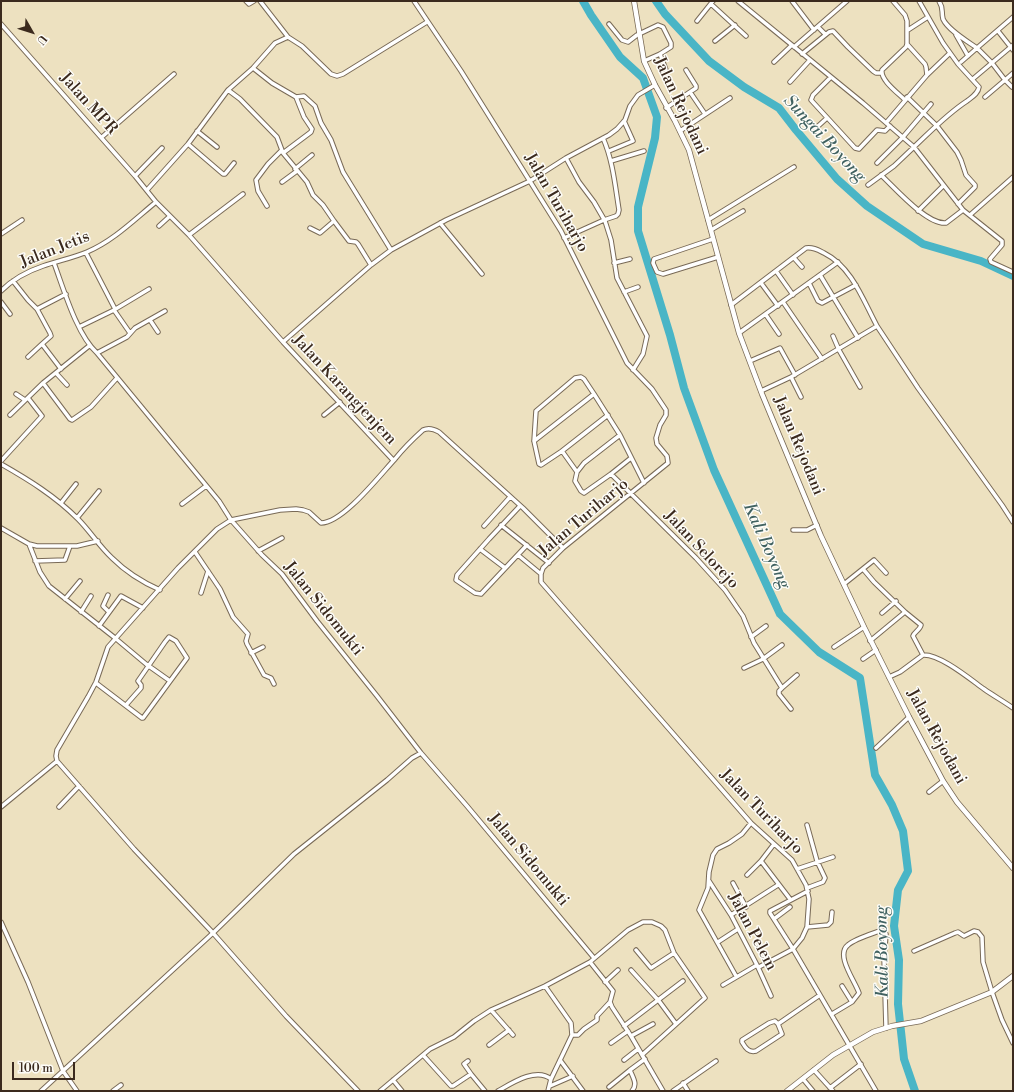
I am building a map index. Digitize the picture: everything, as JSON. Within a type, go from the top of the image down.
[{"type":"main road","name":"Jalan Rejodani","points":[[634,1],[644,61],[653,86],[680,131],[689,150],[739,333],[817,527],[870,641],[943,782],[957,802],[1013,868]]},
{"type":"main road","points":[[787,1091],[833,1055],[873,1032],[892,1026],[921,1020],[992,992],[1013,976]]},
{"type":"street","points":[[246,1],[249,4],[254,1]]},
{"type":"street","points":[[260,1],[288,37],[302,46],[331,74],[340,76],[427,22]]},
{"type":"street","name":"Jalan Turiharjo","points":[[414,1],[530,181],[564,238],[622,354],[633,370],[652,389],[666,410],[666,416],[660,425],[656,438],[658,444],[668,456],[669,461],[563,548],[549,562],[541,574],[541,582],[751,823],[792,860],[807,889],[810,899],[807,927],[802,938],[793,948]]},
{"type":"street","points":[[738,1],[832,77],[914,147],[963,210],[1002,241],[1002,245],[990,259],[991,262],[1013,272]]},
{"type":"street","points":[[792,1],[814,30]]},
{"type":"street","points":[[881,74],[882,70],[906,47],[907,44],[907,21],[905,16],[893,1]]},
{"type":"street","points":[[868,185],[894,166],[956,108],[975,95],[979,90],[979,87],[950,53],[918,1]]},
{"type":"street","points":[[938,1],[942,6],[943,19],[956,34],[968,56]]},
{"type":"street","points":[[697,21],[712,2],[746,36]]},
{"type":"street","points":[[774,62],[818,27],[844,2]]},
{"type":"street","points":[[908,30],[928,17]]},
{"type":"street","points":[[960,62],[1013,17]]},
{"type":"street","name":"Jalan MPR","points":[[1,24],[102,137],[156,202]]},
{"type":"street","points":[[609,24],[622,40],[626,42],[658,25],[663,27],[672,45],[660,54],[644,61]]},
{"type":"street","points":[[715,41],[735,25]]},
{"type":"street","points":[[818,27],[825,34]]},
{"type":"street","points":[[802,54],[825,34],[834,31],[873,71],[881,74],[884,79],[924,113],[937,126],[957,152],[965,173],[975,185],[975,187],[958,204]]},
{"type":"street","points":[[974,78],[1012,47],[998,31]]},
{"type":"street","points":[[956,34],[977,48],[1012,87]]},
{"type":"street","points":[[147,190],[188,144],[228,90],[253,68],[275,43],[288,37]]},
{"type":"street","points":[[907,44],[925,64],[926,75]]},
{"type":"street","points":[[832,77],[813,95],[811,100],[857,149],[859,149],[877,130],[885,131],[888,124],[906,98],[926,75],[950,53]]},
{"type":"street","points":[[660,54],[666,70]]},
{"type":"street","points":[[790,82],[810,60]]},
{"type":"street","points":[[253,68],[272,83],[296,97],[304,96],[315,106],[321,123],[331,140],[343,172],[391,250]]},
{"type":"street","points":[[666,108],[695,89],[696,86],[686,70]]},
{"type":"street","points":[[985,97],[1013,73]]},
{"type":"street","points":[[102,137],[174,74]]},
{"type":"street","points":[[283,342],[371,265],[391,250],[440,223],[530,181],[566,158],[617,129],[624,121],[630,106],[638,95],[653,86]]},
{"type":"street","points":[[228,90],[240,99],[277,137],[282,152],[307,182],[313,194],[324,205],[349,241],[357,242],[371,265]]},
{"type":"street","points":[[690,92],[705,114]]},
{"type":"street","points":[[267,206],[258,191],[255,183],[256,180],[268,164],[282,152],[312,131],[300,110],[296,97]]},
{"type":"street","points":[[680,131],[730,98]]},
{"type":"street","points":[[877,163],[903,137],[930,104]]},
{"type":"street","points":[[807,122],[812,127],[816,128],[827,118]]},
{"type":"street","points":[[608,151],[633,141],[624,121]]},
{"type":"street","points":[[197,131],[217,147]]},
{"type":"street","points":[[564,238],[616,216],[619,212],[611,160],[603,138]]},
{"type":"street","points":[[188,144],[223,174],[225,174],[234,163]]},
{"type":"street","points":[[135,176],[162,148]]},
{"type":"street","points":[[611,160],[644,151]]},
{"type":"street","points":[[282,182],[312,155]]},
{"type":"street","points":[[566,158],[579,182],[594,202],[604,220],[611,240],[617,278],[647,336],[643,354],[633,370]]},
{"type":"street","points":[[708,220],[794,167]]},
{"type":"street","points":[[881,176],[918,211],[933,219],[946,223],[963,210]]},
{"type":"street","points":[[970,216],[1013,177]]},
{"type":"street","points":[[918,211],[943,186]]},
{"type":"street","points":[[189,236],[243,194]]},
{"type":"street","name":"Jalan Karangjenjem","points":[[156,202],[189,236],[283,342],[393,460],[423,430],[431,428],[439,432],[520,506],[563,548]]},
{"type":"street","name":"Jalan Jetis","points":[[1,291],[13,281],[33,270],[86,252],[102,244],[118,234],[156,202]]},
{"type":"street","points":[[711,230],[743,211]]},
{"type":"street","points":[[158,226],[170,216]]},
{"type":"street","points":[[1,234],[22,220]]},
{"type":"street","points":[[310,228],[320,233],[334,221]]},
{"type":"street","points":[[440,223],[482,274]]},
{"type":"street","points":[[713,239],[654,258],[653,263],[657,272],[663,274],[718,257]]},
{"type":"street","points":[[731,305],[806,248],[810,247],[833,257],[856,285],[877,326],[918,388],[1013,522]]},
{"type":"street","points":[[86,252],[114,309],[130,333]]},
{"type":"street","points":[[794,258],[802,267]]},
{"type":"street","points":[[614,263],[630,259]]},
{"type":"street","points":[[739,333],[838,262]]},
{"type":"street","name":"Jalan Sidomukti","points":[[54,263],[88,346],[97,353],[116,378],[219,501],[231,520],[258,551],[282,574],[421,753],[594,958]]},
{"type":"street","points":[[776,271],[793,295]]},
{"type":"street","points":[[820,275],[858,338]]},
{"type":"street","points":[[13,281],[25,298],[37,309],[51,334],[28,357]]},
{"type":"street","points":[[761,283],[778,306]]},
{"type":"street","points":[[809,283],[820,303],[824,303],[856,285]]},
{"type":"street","points":[[624,292],[638,287]]},
{"type":"street","points":[[79,327],[114,309],[149,288]]},
{"type":"street","points":[[37,309],[66,294]]},
{"type":"street","points":[[1,302],[10,314]]},
{"type":"street","points":[[783,302],[822,359]]},
{"type":"street","points":[[97,353],[127,337],[135,328],[165,311]]},
{"type":"street","points":[[766,315],[779,334]]},
{"type":"street","points":[[150,320],[158,332]]},
{"type":"street","points":[[761,390],[795,375],[877,326]]},
{"type":"street","points":[[833,336],[839,350],[860,387]]},
{"type":"street","points":[[42,344],[61,369]]},
{"type":"street","points":[[10,415],[43,383],[88,346]]},
{"type":"street","points":[[750,361],[779,348],[795,375]]},
{"type":"street","points":[[56,373],[67,385]]},
{"type":"street","points":[[608,415],[562,451],[539,465],[534,441],[535,415],[537,409],[575,378],[580,377],[584,379],[608,415],[620,435],[644,483]]},
{"type":"street","points":[[791,377],[801,397]]},
{"type":"street","points":[[43,383],[72,420],[92,407],[116,378]]},
{"type":"street","points":[[1,461],[42,416],[26,399],[16,394]]},
{"type":"street","points":[[534,441],[594,394]]},
{"type":"street","points":[[324,415],[340,402]]},
{"type":"street","points":[[620,435],[584,463],[577,472],[575,481],[584,493],[631,458]]},
{"type":"street","points":[[562,451],[577,472]]},
{"type":"street","points":[[358,1091],[286,1016],[213,932],[134,849],[57,761],[56,756],[57,750],[96,683],[105,653],[115,638],[160,590],[178,568],[217,529],[231,520],[280,510],[296,509],[309,512],[321,523],[327,523],[355,503],[377,480],[393,460]]},
{"type":"street","points":[[1,464],[36,485],[61,503],[98,541],[111,558],[129,573],[160,590]]},
{"type":"street","name":"Jalan Selorejo","points":[[611,474],[696,558],[725,590],[743,616],[751,637],[782,688],[779,691],[779,694],[791,709]]},
{"type":"street","points":[[61,503],[76,484]]},
{"type":"street","points":[[182,504],[206,486]]},
{"type":"street","points":[[77,518],[99,491]]},
{"type":"street","points":[[484,526],[510,497]]},
{"type":"street","points":[[520,506],[480,549],[456,578],[475,593],[481,594],[526,545]]},
{"type":"street","points":[[501,526],[549,562]]},
{"type":"street","points":[[793,530],[805,530],[817,527]]},
{"type":"street","points":[[1,528],[29,544],[37,546],[77,546],[98,541]]},
{"type":"street","points":[[258,551],[282,538]]},
{"type":"street","points":[[29,544],[40,572],[48,586],[170,681]]},
{"type":"street","points":[[36,561],[65,560],[70,546]]},
{"type":"street","points":[[480,549],[505,568]]},
{"type":"street","points":[[195,552],[220,589],[233,617],[248,634],[246,641],[264,675],[271,678],[274,684]]},
{"type":"street","points":[[518,555],[541,574]]},
{"type":"street","points":[[844,584],[875,560],[886,573]]},
{"type":"street","points":[[864,569],[874,582],[920,625],[920,628],[913,636],[923,655]]},
{"type":"street","points":[[201,594],[208,571]]},
{"type":"street","points":[[65,599],[80,581]]},
{"type":"street","points":[[81,612],[91,596]]},
{"type":"street","points":[[108,596],[103,606],[109,612]]},
{"type":"street","points":[[100,626],[120,596],[143,608]]},
{"type":"street","points":[[882,613],[896,602]]},
{"type":"street","points":[[870,641],[905,612]]},
{"type":"street","points":[[751,637],[766,626]]},
{"type":"street","points":[[834,647],[864,627]]},
{"type":"street","points":[[96,683],[143,718],[188,658],[174,639],[171,637],[168,638],[138,681],[141,687],[126,705]]},
{"type":"street","points":[[744,668],[763,659],[782,645]]},
{"type":"street","points":[[251,653],[263,647]]},
{"type":"street","points":[[863,659],[876,650]]},
{"type":"street","points":[[889,677],[900,672],[923,655],[934,657],[959,671],[1013,708]]},
{"type":"street","points":[[782,688],[797,675]]},
{"type":"street","points":[[876,748],[909,717]]},
{"type":"street","points":[[41,1091],[213,932],[294,854],[387,780],[412,758],[421,753]]},
{"type":"street","points":[[1,807],[57,761]]},
{"type":"street","points":[[930,792],[943,782]]},
{"type":"street","points":[[59,807],[79,786]]},
{"type":"street","points":[[736,976],[699,910],[708,888],[709,872],[717,849],[742,834],[751,823]]},
{"type":"street","points":[[807,825],[817,862],[825,878],[824,880],[770,911],[876,1091]]},
{"type":"street","points":[[747,875],[761,862],[774,844]]},
{"type":"street","points":[[797,869],[833,857]]},
{"type":"street","points":[[761,862],[790,900]]},
{"type":"street","name":"Jalan Pelem","points":[[709,881],[731,915],[758,966],[771,996]]},
{"type":"street","points":[[733,883],[746,907]]},
{"type":"street","points":[[731,915],[746,907],[778,885]]},
{"type":"street","points":[[774,919],[790,907]]},
{"type":"street","points":[[807,927],[828,925],[831,922],[832,912]]},
{"type":"street","points":[[1,922],[28,982],[63,1072],[78,1091]]},
{"type":"street","points":[[380,1091],[423,1055],[454,1037],[491,1010],[545,986],[590,962],[628,930],[643,922],[652,922],[661,926],[665,930],[674,954],[705,998],[642,1055]]},
{"type":"street","points":[[718,942],[738,929]]},
{"type":"street","points":[[832,1014],[852,1002],[859,993],[843,959],[844,949],[848,944],[882,930],[886,934],[884,958],[886,1028]]},
{"type":"street","points":[[914,951],[958,932],[964,936],[974,931],[978,932],[982,937],[983,962],[992,992],[1002,1020],[1013,1043]]},
{"type":"street","points":[[723,985],[736,976],[793,948]]},
{"type":"street","points":[[636,950],[651,968],[674,954]]},
{"type":"street","points":[[572,1035],[578,1035],[582,1030],[597,1020],[597,1016],[610,1002],[613,991],[590,962]]},
{"type":"street","points":[[605,982],[618,970]]},
{"type":"street","points":[[631,970],[659,1001],[676,1024]]},
{"type":"street","points":[[624,1026],[659,1001],[683,981]]},
{"type":"street","points":[[545,986],[571,1023],[572,1035],[551,1079],[548,1091]]},
{"type":"street","points":[[842,986],[852,1002]]},
{"type":"street","points":[[778,1024],[820,995]]},
{"type":"street","points":[[610,1002],[663,1091]]},
{"type":"street","points":[[491,1010],[513,1035]]},
{"type":"street","points":[[597,1020],[600,1025]]},
{"type":"street","points":[[775,1021],[778,1024],[782,1034],[756,1051],[753,1052],[747,1050],[742,1040],[772,1022],[775,1021]]},
{"type":"street","points":[[631,1036],[653,1024]]},
{"type":"street","points":[[489,1045],[509,1030]]},
{"type":"street","points":[[611,1044],[628,1031]]},
{"type":"street","points":[[624,1060],[638,1049]]},
{"type":"street","points":[[423,1055],[451,1086],[471,1074]]},
{"type":"street","points":[[609,1087],[645,1059]]},
{"type":"street","points":[[468,1060],[464,1064],[485,1091]]},
{"type":"street","points":[[560,1060],[583,1091]]},
{"type":"street","points":[[675,1090],[716,1061]]},
{"type":"street","points":[[814,1070],[831,1090],[861,1064]]},
{"type":"street","points":[[630,1070],[636,1083],[635,1088],[632,1091]]},
{"type":"street","points":[[498,1091],[530,1076],[547,1076],[551,1079]]},
{"type":"street","points":[[550,1086],[572,1076]]},
{"type":"street","points":[[802,1079],[812,1091]]},
{"type":"street","points":[[393,1080],[402,1091]]},
{"type":"street","points":[[684,1083],[688,1091]]},
{"type":"street","points":[[113,1091],[121,1085]]},
{"type":"waterway","name":"Kali Boyong","points":[[583,1],[620,57],[643,78],[657,117],[655,138],[638,207],[638,231],[670,335],[684,388],[714,470],[780,614],[819,652],[860,678],[875,775],[892,805],[903,831],[908,871],[898,890],[894,926],[899,960],[898,1004],[904,1059],[915,1091]]},
{"type":"waterway","name":"Sungai Boyong","points":[[656,1],[665,14],[709,61],[744,87],[779,108],[837,179],[867,206],[923,244],[981,261],[1013,276]]}]
